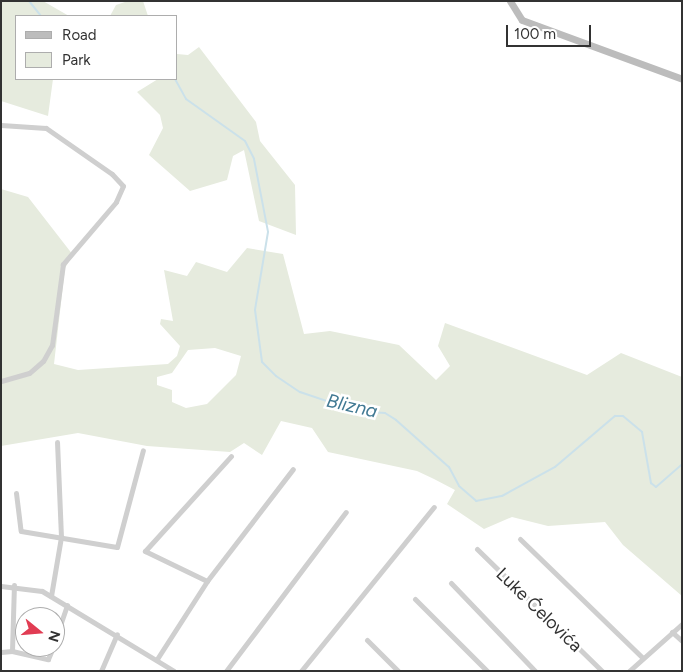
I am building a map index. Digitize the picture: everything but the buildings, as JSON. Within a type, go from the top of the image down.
[{"type":"street","points":[[510,1],[522,20],[682,79]]},
{"type":"street","points":[[1,125],[46,128],[112,174],[123,186],[116,202],[63,264],[52,345],[43,361],[29,373],[1,382]]},
{"type":"street","points":[[51,596],[61,537],[57,442]]},
{"type":"street","points":[[16,493],[21,531],[116,547],[143,450]]},
{"type":"street","points":[[207,581],[145,550],[231,456]]},
{"type":"street","points":[[158,659],[207,581],[293,469]]},
{"type":"street","points":[[301,671],[434,507]]},
{"type":"street","points":[[226,671],[346,512]]},
{"type":"street","points":[[520,539],[643,658]]},
{"type":"street","name":"Luke Ćelovića","points":[[477,549],[602,671]]},
{"type":"street","points":[[452,583],[535,671]]},
{"type":"street","points":[[12,652],[14,585]]},
{"type":"street","points":[[1,586],[14,585],[51,596],[158,659],[171,670]]},
{"type":"street","points":[[415,599],[488,671]]},
{"type":"street","points":[[65,611],[67,605]]},
{"type":"street","points":[[629,671],[682,624]]},
{"type":"street","points":[[672,632],[682,641]]},
{"type":"street","points":[[100,671],[117,634]]},
{"type":"street","points":[[367,640],[398,671]]},
{"type":"street","points":[[1,652],[15,653]]},
{"type":"street","points":[[38,657],[48,659],[49,657]]},
{"type":"green space","points":[[1,1],[43,1],[67,15],[15,15],[15,80],[53,80],[48,116],[1,101]]},
{"type":"green space","points":[[128,1],[143,1],[148,15],[111,15],[116,5]]},
{"type":"green space","points":[[199,47],[256,122],[260,141],[295,185],[296,235],[259,221],[244,150],[233,156],[227,180],[190,191],[149,155],[163,128],[160,115],[137,92],[156,80],[178,80],[178,54],[188,55]]},
{"type":"green space","points":[[1,189],[28,197],[73,255],[65,268],[54,364],[78,370],[168,364],[177,356],[180,346],[160,324],[161,319],[173,321],[164,270],[187,276],[196,262],[227,272],[247,248],[283,254],[304,334],[330,331],[399,345],[436,380],[450,366],[438,346],[445,323],[587,375],[621,353],[682,377],[682,596],[623,545],[605,522],[548,526],[512,517],[484,529],[447,504],[455,490],[417,471],[328,452],[312,428],[281,421],[262,455],[244,443],[230,452],[147,446],[78,433],[1,446]],"holes":[[[215,348],[241,356],[236,375],[207,404],[186,408],[172,402],[172,390],[157,385],[157,377],[172,373],[188,350]]]},
{"type":"waterway","name":"Blizna","points":[[29,1],[40,15]]},
{"type":"waterway","name":"Blizna","points":[[176,80],[186,99],[245,141],[254,159],[268,232],[255,310],[262,362],[276,376],[300,392],[356,411],[385,413],[396,420],[449,467],[459,486],[476,501],[502,496],[555,467],[615,416],[623,416],[642,432],[651,483],[656,487],[682,464]]},
{"type":"waterway","name":"Blizna","points":[[682,499],[682,539]]}]
